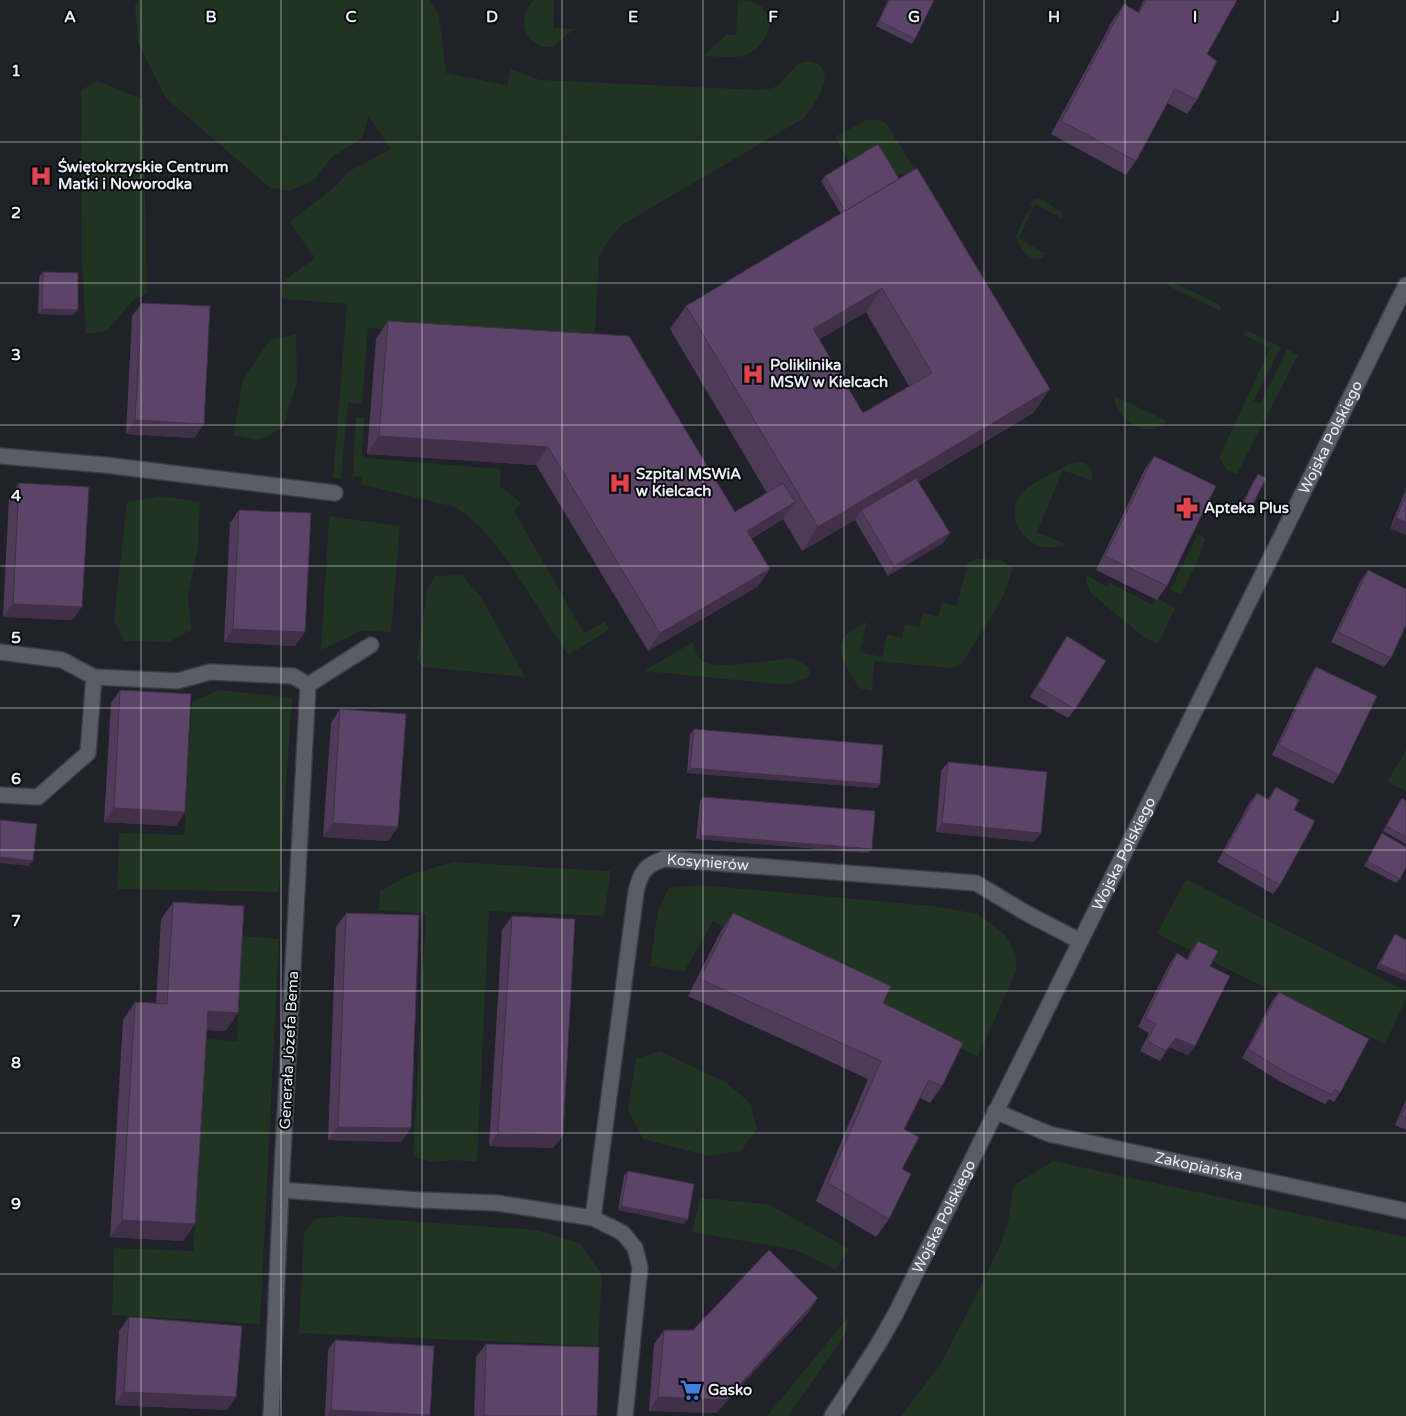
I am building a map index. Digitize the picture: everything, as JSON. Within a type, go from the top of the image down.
[{"type":"street","name":"Wojska Polskiego","points":[[832,1416],[883,1336],[934,1238],[995,1111],[1406,285]]},
{"type":"street","points":[[0,456],[105,465],[335,493]]},
{"type":"street","points":[[0,652],[62,660],[94,677],[177,680],[210,672],[293,676],[308,685],[371,645]]},
{"type":"street","points":[[0,795],[38,796],[88,753],[94,677]]},
{"type":"street","name":"Generała Józefa Bema","points":[[270,1416],[308,685]]},
{"type":"street","name":"Kosynierów","points":[[593,1218],[636,892],[639,877],[653,862],[664,859],[976,883],[1026,913],[1080,941]]},
{"type":"street","name":"Zakopiańska","points":[[995,1111],[1049,1134],[1406,1211]]},
{"type":"street","points":[[281,1190],[419,1200],[497,1203],[593,1218],[624,1233],[636,1248],[640,1267],[625,1416]]},
{"type":"green space","points":[[138,0],[429,0],[439,15],[446,73],[507,85],[511,69],[540,80],[760,90],[776,86],[797,65],[807,61],[821,67],[824,73],[824,81],[818,98],[804,118],[622,225],[610,238],[599,256],[595,331],[583,346],[368,328],[362,404],[348,403],[341,479],[333,478],[347,304],[282,299],[282,282],[315,258],[289,222],[336,186],[349,171],[391,149],[368,116],[363,138],[332,157],[315,179],[290,191],[270,188],[166,98],[138,43],[135,6]]},
{"type":"green space","points":[[534,0],[554,0],[553,28],[574,29],[553,47],[543,47],[536,43],[526,31],[524,24],[525,15],[528,7]]},
{"type":"green space","points":[[738,0],[755,3],[764,9],[769,23],[765,39],[746,55],[731,57],[703,56],[726,35],[736,35]]},
{"type":"green space","points":[[98,81],[143,99],[147,294],[132,301],[107,331],[86,334],[82,264],[81,90]]},
{"type":"green space","points":[[866,120],[879,120],[886,123],[916,171],[892,177],[850,164],[835,137]]},
{"type":"green space","points":[[1039,198],[1062,212],[1063,219],[1035,204],[1019,238],[1046,254],[1041,259],[1036,259],[1025,253],[1019,245],[1016,236],[1026,214],[1030,212],[1033,199]]},
{"type":"green space","points":[[1171,281],[1218,304],[1221,308],[1220,311],[1166,285]]},
{"type":"green space","points":[[1249,331],[1281,347],[1254,401],[1260,404],[1287,349],[1298,355],[1237,474],[1227,470],[1219,458],[1270,348],[1243,335]]},
{"type":"green space","points":[[296,334],[297,383],[283,428],[259,440],[233,435],[243,379],[270,340]]},
{"type":"green space","points":[[1114,396],[1167,421],[1160,427],[1151,429],[1134,425],[1120,413]]},
{"type":"green space","points":[[356,417],[364,417],[362,455],[365,458],[501,469],[500,486],[521,503],[514,511],[584,633],[605,622],[609,630],[568,655],[502,554],[485,533],[466,515],[455,507],[360,484],[362,478],[354,476],[352,482]]},
{"type":"green space","points":[[1076,462],[1083,462],[1092,469],[1092,481],[1063,470],[1037,532],[1065,544],[1063,546],[1043,547],[1035,544],[1022,534],[1015,519],[1016,503],[1020,495],[1024,490],[1043,478]]},
{"type":"green space","points":[[162,496],[200,502],[198,548],[188,596],[191,630],[169,642],[124,641],[114,620],[127,502]]},
{"type":"green space","points":[[329,516],[400,526],[391,632],[361,631],[321,650]]},
{"type":"green space","points":[[1198,534],[1205,538],[1200,556],[1181,595],[1170,590]]},
{"type":"green space","points":[[977,559],[1002,560],[1013,568],[1002,599],[961,665],[950,668],[874,661],[872,691],[858,686],[847,668],[842,654],[842,641],[846,635],[867,622],[860,652],[882,657],[887,634],[902,638],[905,624],[920,627],[923,613],[938,617],[942,602],[957,606],[968,562]]},
{"type":"green space","points":[[462,575],[481,597],[525,677],[423,667],[417,659],[427,590],[435,576]]},
{"type":"green space","points":[[1087,575],[1107,587],[1110,583],[1153,605],[1157,598],[1175,608],[1158,644],[1144,637],[1090,592],[1086,580]]},
{"type":"green space","points":[[693,642],[698,656],[707,663],[730,665],[791,658],[805,664],[809,670],[808,677],[788,685],[644,671]]},
{"type":"green space","points":[[219,690],[292,698],[279,892],[117,889],[119,833],[184,835],[192,702]]},
{"type":"green space","points":[[1406,750],[1406,791],[1387,782]]},
{"type":"green space","points":[[453,862],[611,871],[604,916],[489,911],[477,1162],[454,1160],[430,1162],[413,1156],[426,914],[379,910],[380,891],[409,875]]},
{"type":"green space","points":[[1186,879],[1406,991],[1406,999],[1385,1044],[1315,1012],[1157,934]]},
{"type":"green space","points":[[700,885],[933,906],[978,914],[1006,936],[1016,955],[1016,971],[978,1057],[713,921],[684,972],[650,966],[658,910],[669,888]]},
{"type":"green space","points":[[242,936],[279,939],[260,1324],[112,1315],[114,1248],[193,1251],[207,1039],[237,1041]]},
{"type":"green space","points":[[660,1051],[727,1083],[751,1104],[757,1129],[741,1151],[708,1156],[643,1139],[628,1110],[636,1059]]},
{"type":"green space","points":[[1053,1161],[1406,1237],[1406,1416],[901,1416],[940,1365],[979,1290],[1000,1245],[1008,1221],[1014,1185]]},
{"type":"green space","points":[[700,1198],[768,1204],[849,1249],[836,1270],[796,1250],[692,1232]]},
{"type":"green space","points":[[339,1216],[536,1230],[580,1243],[602,1275],[598,1346],[299,1333],[304,1233],[314,1219]]},
{"type":"green space","points":[[849,1316],[846,1332],[842,1339],[788,1416],[767,1416]]},
{"type":"building","points":[[889,0],[934,0],[915,39],[879,21]]},
{"type":"building","points":[[1146,0],[1237,0],[1207,54],[1217,61],[1197,100],[1175,89],[1136,161],[1061,121],[1124,4],[1139,13]]},
{"type":"building","points":[[878,144],[899,179],[845,211],[825,176]]},
{"type":"building","name":"Poliklinika MSW w Kielcach","points":[[917,168],[1050,389],[818,527],[686,306]],"holes":[[[882,288],[932,373],[863,413],[813,329]]]},
{"type":"building","points":[[43,272],[78,273],[78,310],[42,309]]},
{"type":"building","points":[[142,303],[210,306],[204,424],[135,420]]},
{"type":"building","name":"Szpital MSWiA w Kielcach","points":[[388,321],[629,336],[735,512],[783,483],[795,502],[747,531],[770,569],[660,633],[548,447],[379,436]]},
{"type":"building","points":[[1154,456],[1216,486],[1167,586],[1105,556]]},
{"type":"building","points":[[1258,474],[1266,478],[1251,508],[1243,504]]},
{"type":"building","points":[[916,478],[950,533],[894,566],[861,510]]},
{"type":"building","points":[[19,483],[89,487],[82,607],[13,604]]},
{"type":"building","points":[[1406,495],[1406,522],[1396,518]]},
{"type":"building","points":[[239,510],[311,513],[305,632],[233,629]]},
{"type":"building","points":[[1368,570],[1406,589],[1406,625],[1391,658],[1338,632]]},
{"type":"building","points":[[1067,636],[1106,661],[1075,709],[1037,687]]},
{"type":"building","points":[[1316,667],[1377,696],[1339,775],[1279,745]]},
{"type":"building","points":[[120,690],[191,694],[185,812],[114,808]]},
{"type":"building","points":[[340,709],[406,714],[398,827],[333,823]]},
{"type":"building","points":[[694,729],[883,745],[880,784],[690,768]]},
{"type":"building","points":[[948,762],[1047,772],[1041,833],[942,823]]},
{"type":"building","points":[[1276,787],[1299,800],[1294,810],[1315,821],[1280,885],[1224,853],[1257,793],[1269,800]]},
{"type":"building","points":[[703,797],[875,811],[872,849],[700,835]]},
{"type":"building","points":[[1402,798],[1406,801],[1406,837],[1386,826]]},
{"type":"building","points":[[0,820],[37,824],[33,861],[0,857]]},
{"type":"building","points":[[1382,833],[1406,847],[1406,867],[1400,879],[1367,861]]},
{"type":"building","points":[[173,902],[244,906],[238,1013],[208,1011],[195,1224],[122,1220],[135,1002],[167,1004]]},
{"type":"building","points":[[346,913],[419,915],[411,1128],[338,1127]]},
{"type":"building","points":[[733,913],[891,986],[883,1003],[963,1043],[942,1086],[929,1080],[904,1129],[919,1137],[902,1169],[911,1174],[889,1219],[828,1183],[881,1061],[700,979]]},
{"type":"building","points":[[512,916],[575,919],[563,1135],[498,1132]]},
{"type":"building","points":[[1395,934],[1406,940],[1406,975],[1380,964]]},
{"type":"building","points":[[1198,941],[1218,951],[1210,966],[1230,976],[1195,1046],[1176,1038],[1166,1051],[1147,1041],[1156,1024],[1145,1018],[1177,953],[1188,960]]},
{"type":"building","points":[[1279,992],[1369,1039],[1340,1093],[1335,1089],[1332,1095],[1287,1073],[1248,1049]]},
{"type":"building","points":[[1406,1105],[1406,1118],[1401,1116]]},
{"type":"building","points":[[628,1171],[694,1184],[688,1219],[621,1206]]},
{"type":"building","points":[[769,1250],[818,1298],[726,1400],[658,1397],[664,1330],[693,1330]]},
{"type":"building","points":[[129,1317],[242,1326],[236,1397],[124,1392]]},
{"type":"building","points":[[335,1340],[434,1346],[430,1415],[331,1410]]},
{"type":"building","points":[[486,1344],[599,1347],[597,1416],[484,1416]]},
{"type":"place","name":"Świętokrzyskie Centrum Matki i Noworodka","points":[[41,176]]},
{"type":"place","name":"Poliklinika MSW w Kielcach","points":[[753,374]]},
{"type":"place","name":"Szpital MSWiA w Kielcach","points":[[620,483]]},
{"type":"place","name":"Apteka Plus","points":[[1187,508]]},
{"type":"place","name":"Gasko","points":[[691,1390]]}]
